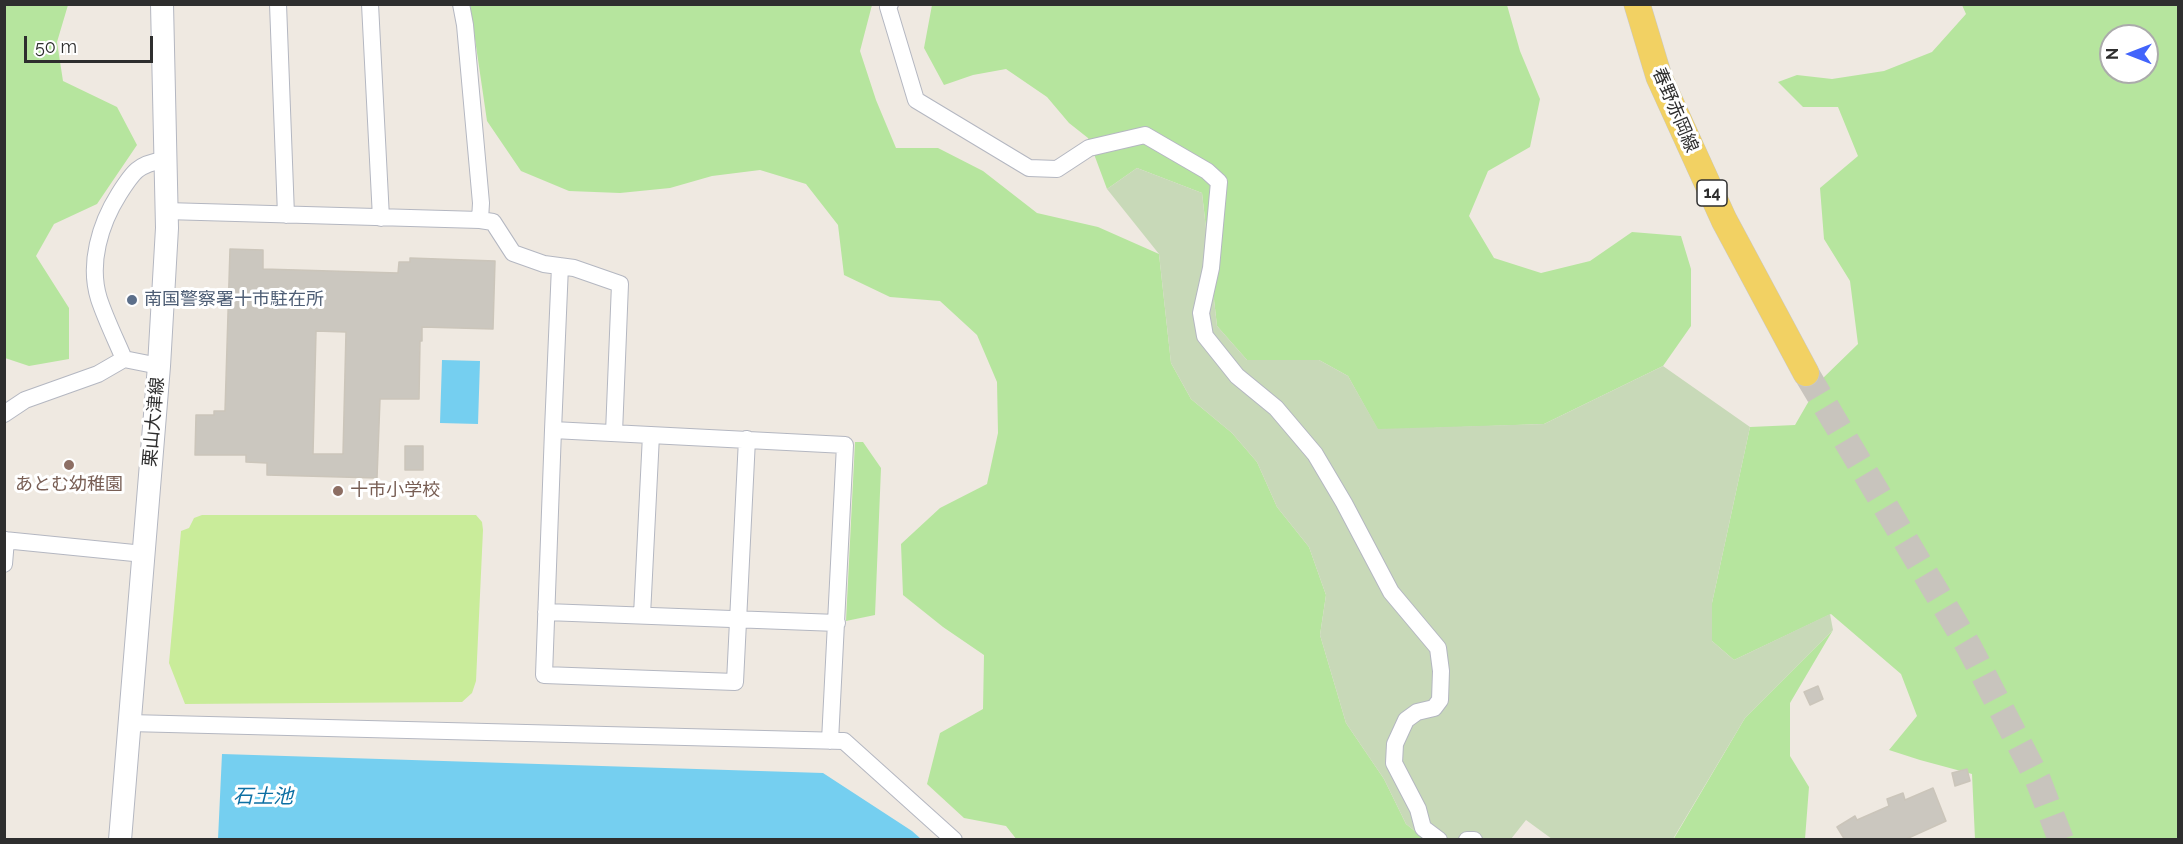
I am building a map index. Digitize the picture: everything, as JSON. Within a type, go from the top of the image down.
[{"type":"main road","name":"栗山大津線","points":[[120,840],[159,366],[166,212],[162,4]]},
{"type":"main road","name":"春野赤岡線","points":[[1637,4],[1663,87],[1724,220],[1806,372]]},
{"type":"street","points":[[278,4],[286,215]]},
{"type":"street","points":[[370,4],[381,218]]},
{"type":"street","points":[[461,4],[465,25],[481,203],[480,220]]},
{"type":"street","points":[[890,4],[888,7],[916,100],[1029,168],[1057,169],[1089,148],[1145,135],[1207,171],[1219,182],[1210,268],[1201,313],[1205,336],[1237,376],[1276,408],[1315,454],[1391,592],[1438,648],[1441,670],[1440,700],[1434,708],[1417,712],[1406,720],[1395,744],[1394,763],[1418,809],[1423,828],[1439,840]]},
{"type":"street","points":[[124,359],[99,298],[94,268],[98,242],[109,210],[131,176],[147,163],[164,160]]},
{"type":"street","points":[[166,212],[493,222],[513,253],[544,264],[574,268],[620,284],[614,433]]},
{"type":"street","points":[[560,266],[544,675],[735,682],[747,439]]},
{"type":"street","points":[[4,414],[25,400],[98,374],[124,359],[159,366]]},
{"type":"street","points":[[553,430],[845,445],[830,741]]},
{"type":"street","points":[[642,615],[651,435]]},
{"type":"street","points":[[4,564],[5,540],[144,554]]},
{"type":"street","points":[[546,612],[837,623]]},
{"type":"street","points":[[129,723],[844,741],[954,840]]},
{"type":"street","points":[[1467,840],[1474,840]]},
{"type":"green space","points":[[4,5],[68,5],[57,42],[63,81],[117,107],[137,145],[97,204],[54,224],[36,256],[69,308],[69,359],[29,366],[5,358]]},
{"type":"green space","points":[[470,5],[872,5],[860,51],[876,100],[896,148],[938,148],[983,171],[1037,213],[1098,227],[1159,254],[1171,363],[1191,399],[1232,433],[1257,462],[1277,507],[1309,547],[1326,595],[1320,635],[1346,723],[1384,779],[1406,824],[1425,839],[1017,840],[1006,826],[964,818],[927,784],[940,733],[983,709],[984,655],[943,627],[903,595],[901,544],[940,508],[987,484],[998,433],[997,382],[977,335],[940,301],[890,297],[844,275],[838,225],[806,184],[760,170],[712,176],[670,188],[620,193],[569,191],[521,171],[487,121]]},
{"type":"green space","points":[[932,5],[1507,5],[1520,51],[1540,99],[1530,147],[1488,171],[1469,216],[1494,258],[1541,273],[1590,261],[1632,232],[1681,236],[1691,269],[1691,326],[1663,366],[1544,424],[1378,430],[1348,376],[1319,360],[1247,360],[1217,326],[1202,193],[1137,168],[1107,189],[1088,138],[1069,123],[1047,97],[1006,69],[973,75],[944,85],[924,48]]},
{"type":"green space","points":[[1962,5],[2178,5],[2178,839],[1975,839],[1972,774],[1889,750],[1917,716],[1901,674],[1831,614],[1734,660],[1712,641],[1712,603],[1750,427],[1795,425],[1821,380],[1858,344],[1850,281],[1824,239],[1820,188],[1858,156],[1838,107],[1803,107],[1778,82],[1797,75],[1832,79],[1884,71],[1932,52],[1966,14]]},
{"type":"green space","points":[[1137,168],[1202,193],[1217,326],[1247,360],[1319,360],[1348,376],[1378,429],[1544,424],[1663,366],[1750,427],[1712,603],[1712,641],[1734,660],[1830,614],[1833,630],[1745,718],[1673,839],[1552,839],[1526,820],[1511,839],[1425,839],[1406,824],[1384,779],[1346,723],[1320,635],[1326,595],[1309,547],[1277,507],[1257,462],[1232,433],[1191,399],[1171,363],[1159,254],[1107,189]]},
{"type":"green space","points":[[855,442],[863,442],[881,468],[875,615],[846,621]]},
{"type":"green space","points":[[202,515],[476,515],[482,522],[483,530],[476,681],[472,693],[462,702],[185,704],[169,663],[181,531],[189,528],[194,518]]},
{"type":"green space","points":[[1833,630],[1790,703],[1790,756],[1809,787],[1805,839],[1673,840],[1745,718]]},
{"type":"water","points":[[442,360],[480,361],[478,424],[440,423]]},
{"type":"water","name":"石土池","points":[[222,754],[823,773],[921,839],[218,839]]},
{"type":"building","points":[[230,249],[263,250],[263,269],[398,273],[399,262],[410,262],[410,258],[495,261],[493,329],[422,327],[419,399],[380,399],[377,478],[267,475],[267,463],[246,462],[246,455],[195,455],[196,415],[214,415],[214,411],[225,411]],"holes":[[[316,331],[346,332],[343,454],[313,454]]]},
{"type":"building","points":[[405,446],[423,446],[423,470],[405,470]]},
{"type":"building","points":[[1818,686],[1823,699],[1810,705],[1804,692]]},
{"type":"building","points":[[1967,769],[1970,781],[1955,786],[1952,773]]},
{"type":"building","points":[[1933,788],[1946,821],[1904,840],[1845,840],[1837,827],[1855,816],[1857,820],[1889,806],[1887,799],[1903,793],[1905,800]]},
{"type":"tunnel","points":[[1806,373],[1969,647],[2038,780],[2061,840]]},
{"type":"place","name":"南国警察署十市駐在所","points":[[132,300]]},
{"type":"place","name":"あとむ幼稚園","points":[[69,465]]},
{"type":"place","name":"十市小学校","points":[[338,491]]}]
